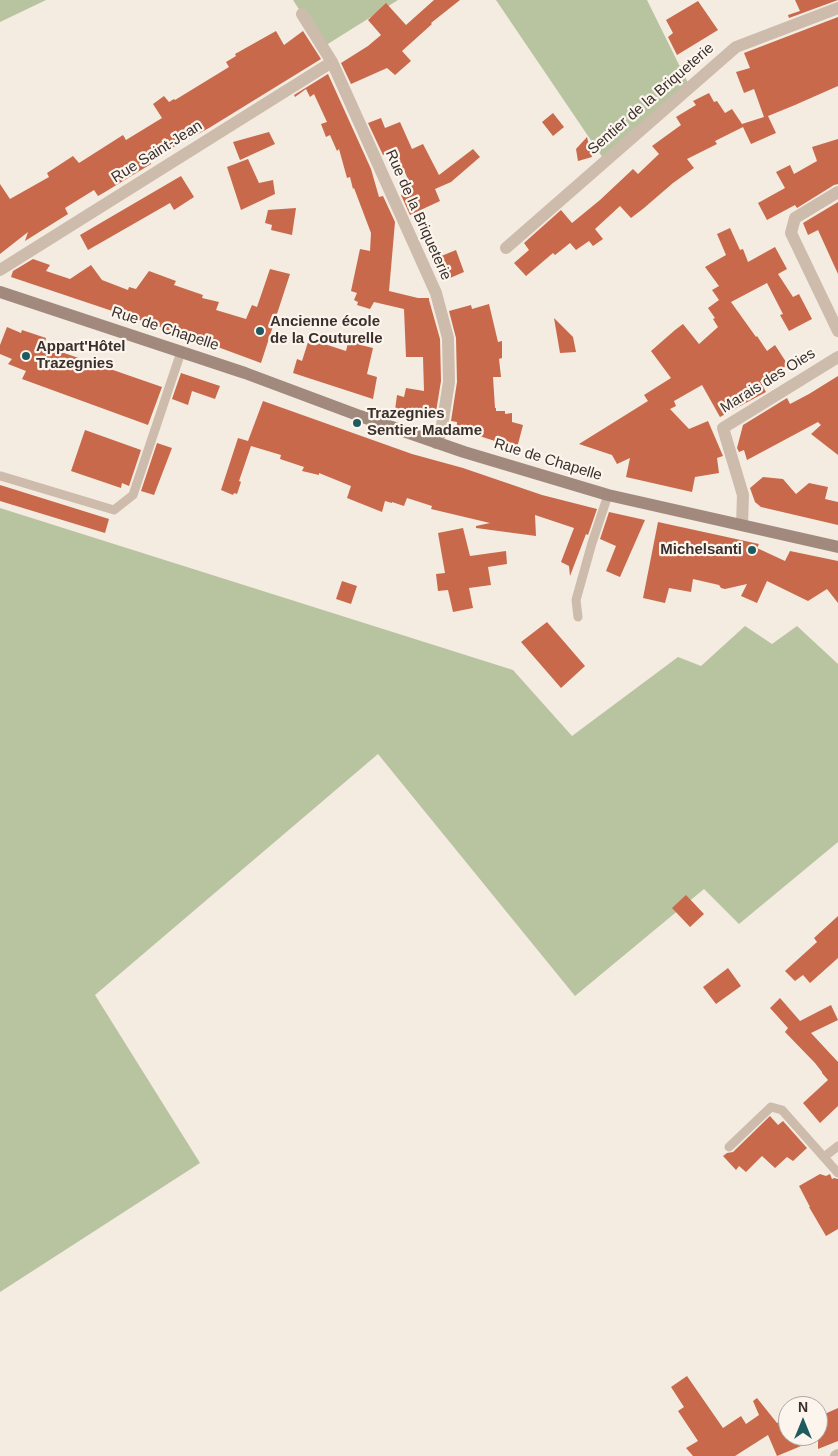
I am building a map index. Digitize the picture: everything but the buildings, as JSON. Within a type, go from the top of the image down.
[{"type":"main road","name":"Rue de Chapelle","points":[[0,292],[245,373],[436,443],[608,495],[838,547]]},
{"type":"street","name":"Sentier de la Briqueterie","points":[[506,248],[736,47],[838,8]]},
{"type":"street","name":"Rue de la Briqueterie","points":[[302,14],[332,62],[436,294],[448,338],[449,382],[441,432],[436,443]]},
{"type":"street","name":"Rue Saint-Jean","points":[[0,270],[332,62]]},
{"type":"street","points":[[838,192],[795,218],[791,233],[838,331]]},
{"type":"street","name":"Marais des Oies","points":[[742,525],[743,495],[723,428],[838,357]]},
{"type":"lane","points":[[1,476],[114,510],[133,495],[182,352]]},
{"type":"lane","points":[[578,617],[576,600],[608,495]]},
{"type":"lane","points":[[729,1147],[772,1107],[782,1110],[838,1174]]},
{"type":"lane","points":[[824,1157],[838,1146]]},
{"type":"green space","points":[[0,0],[46,0],[0,22]]},
{"type":"green space","points":[[293,0],[398,0],[323,47]]},
{"type":"green space","points":[[496,0],[647,0],[690,87],[605,161]]},
{"type":"green space","points":[[0,508],[513,670],[572,736],[678,657],[701,666],[745,626],[772,644],[797,626],[838,664],[838,842],[739,924],[704,889],[575,996],[378,754],[95,995],[200,1163],[0,1292]]},
{"type":"place","name":"Ancienne école de la Couturelle","points":[[260,331]]},
{"type":"place","name":"Appart'Hôtel Trazegnies","points":[[26,356]]},
{"type":"place","name":"Trazegnies Sentier Madame","points":[[357,423]]},
{"type":"place","name":"Michelsanti","points":[[752,550]]}]
